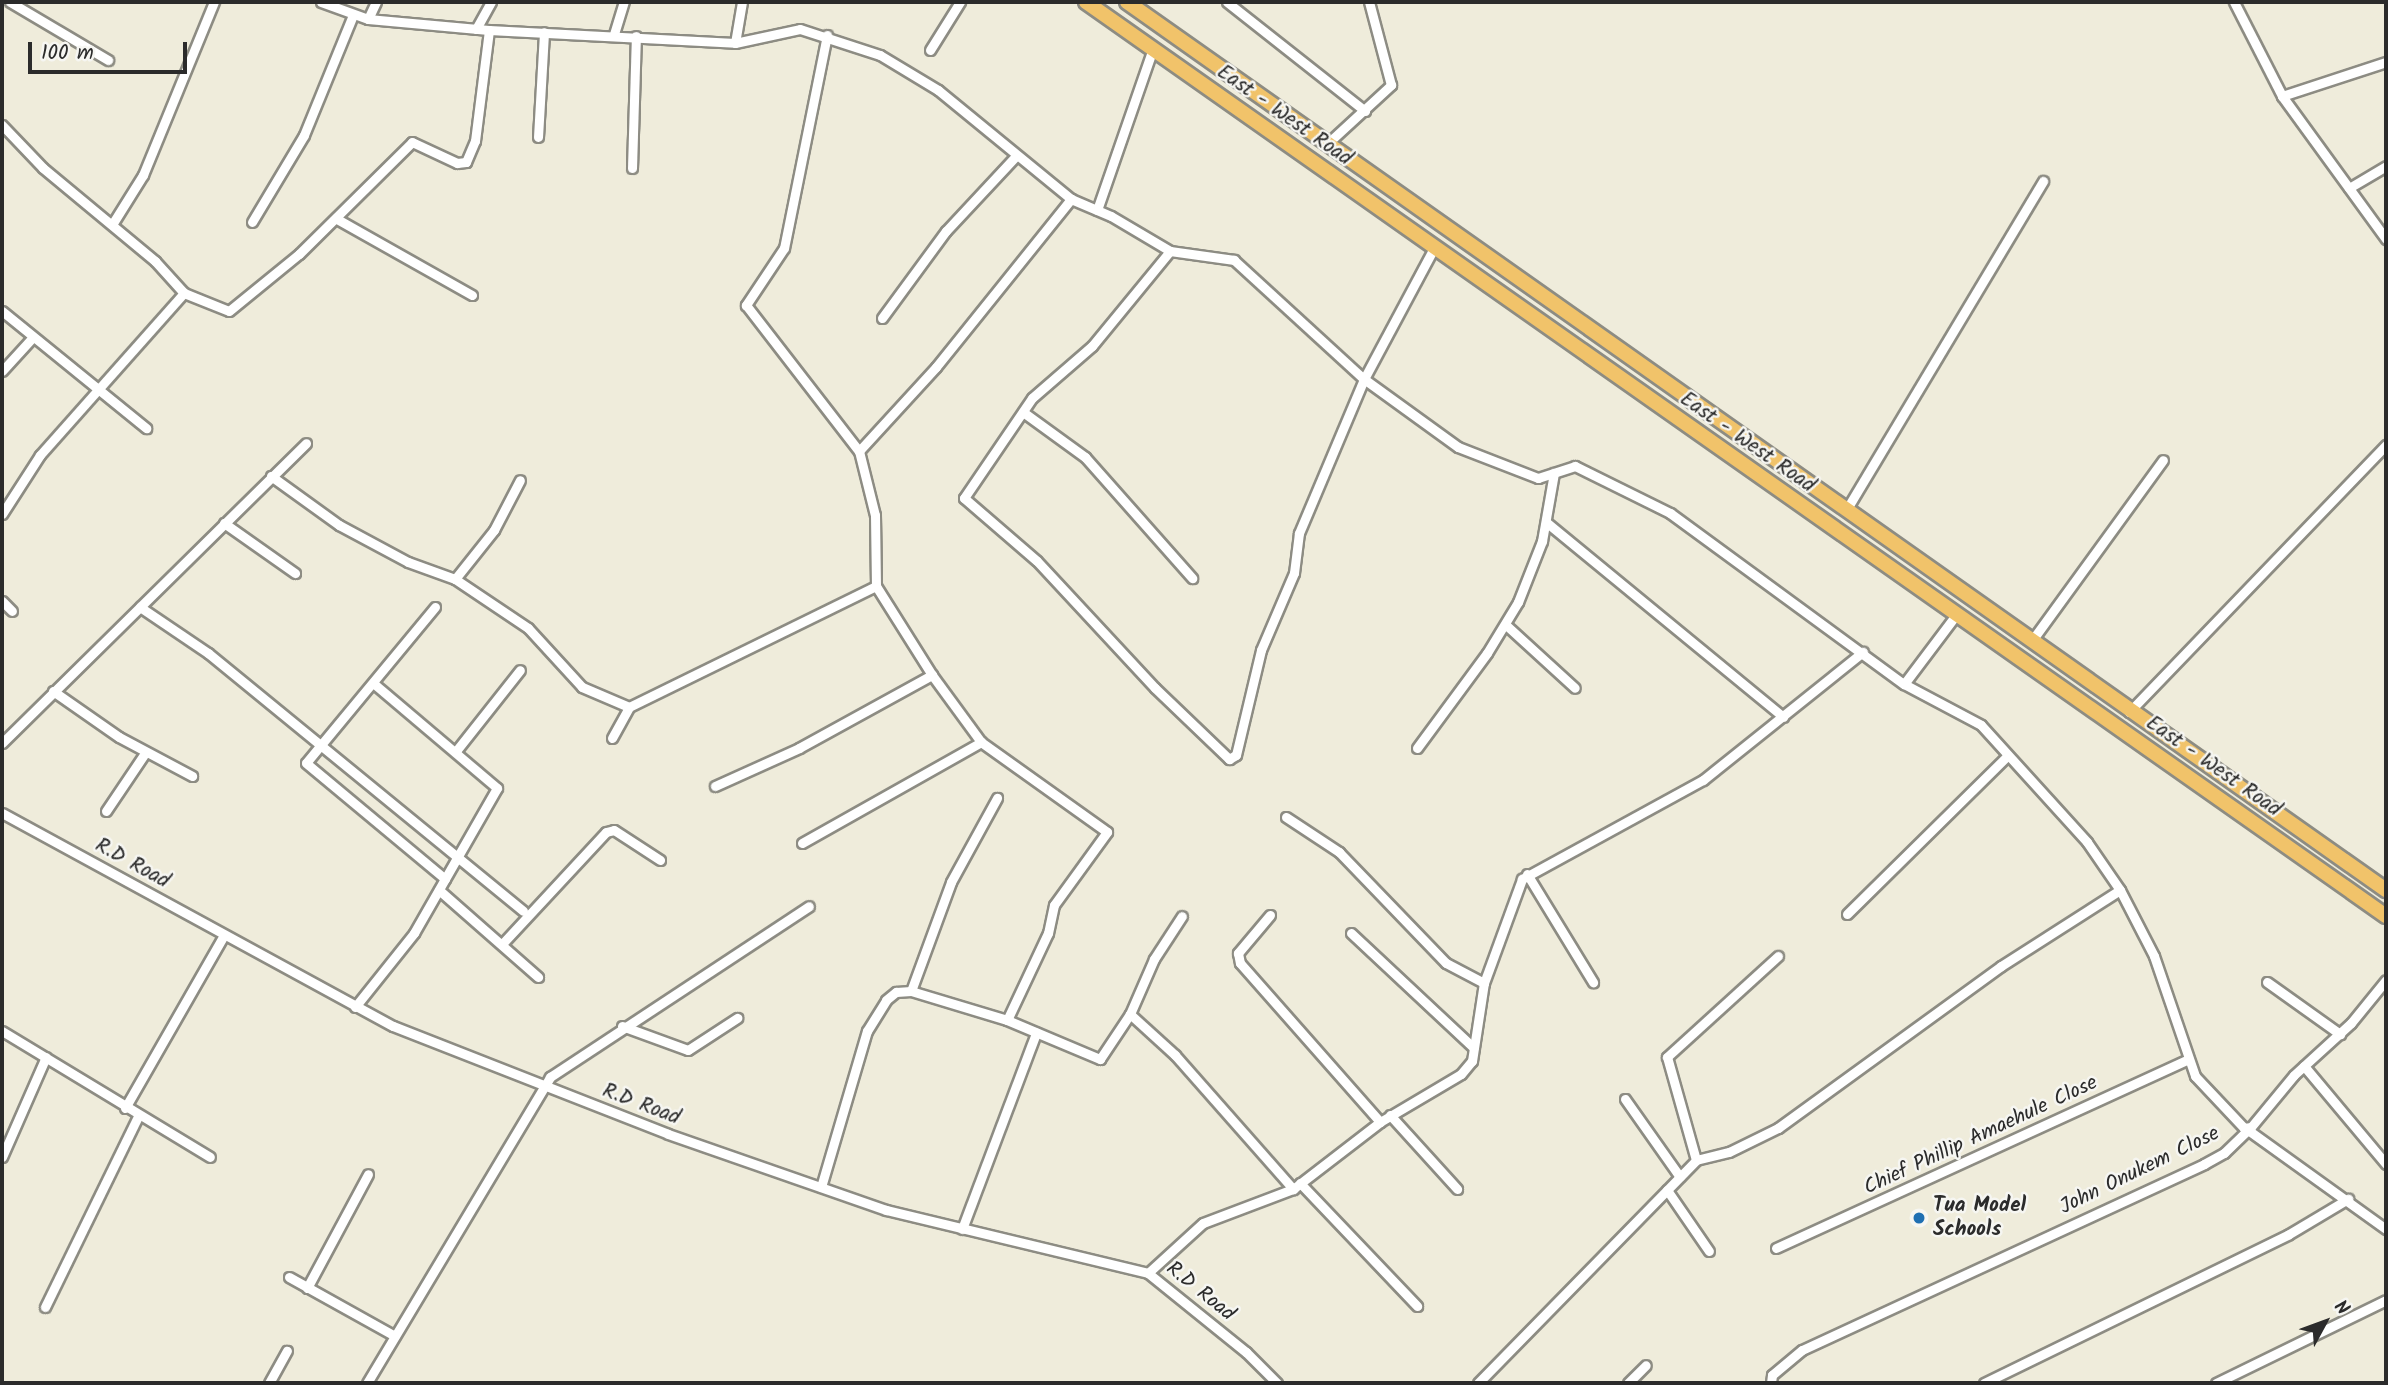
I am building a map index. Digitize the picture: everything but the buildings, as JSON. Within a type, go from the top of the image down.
[{"type":"main road","name":"East - West Road","points":[[1086,2],[1600,366],[2386,916]]},
{"type":"main road","name":"East - West Road","points":[[1126,2],[1848,507],[2033,639],[2129,712],[2386,890]]},
{"type":"main road","points":[[1600,366],[1615,345]]},
{"type":"street","points":[[10,2],[108,60]]},
{"type":"street","points":[[113,223],[143,175],[214,2]]},
{"type":"street","points":[[321,2],[368,19],[489,30],[614,34],[735,43],[791,29],[827,35],[912,72],[1015,157],[1071,199],[1097,210],[1170,251],[1234,260],[1364,379],[1458,447],[1538,478],[1575,466],[1670,513],[1905,684],[1973,719],[2071,823],[2120,890],[2154,956],[2188,1059],[2208,1095],[2248,1129],[2386,1229]]},
{"type":"street","points":[[368,19],[376,2]]},
{"type":"street","points":[[476,29],[491,2]]},
{"type":"street","points":[[614,34],[624,2]]},
{"type":"street","points":[[735,43],[742,2]]},
{"type":"street","points":[[930,50],[960,2]]},
{"type":"street","points":[[1227,2],[1366,111]]},
{"type":"street","points":[[1328,143],[1387,92],[1392,78],[1369,2]]},
{"type":"street","points":[[2234,2],[2282,96],[2386,239]]},
{"type":"street","points":[[252,222],[304,135],[353,15]]},
{"type":"street","points":[[2,125],[43,167],[113,223],[184,293],[229,311],[337,219],[412,142],[457,163],[469,158],[489,30]]},
{"type":"street","points":[[538,137],[544,32]]},
{"type":"street","points":[[827,35],[784,248],[746,302],[859,451],[875,515],[876,586],[932,675],[981,742],[1107,832],[1054,905],[1048,933],[1007,1020]]},
{"type":"street","points":[[632,168],[636,36]]},
{"type":"street","points":[[1097,210],[1153,48]]},
{"type":"street","points":[[2282,96],[2386,62]]},
{"type":"street","points":[[882,318],[946,230],[1015,157]]},
{"type":"street","points":[[2349,188],[2386,166]]},
{"type":"street","points":[[1848,507],[2043,181]]},
{"type":"street","points":[[859,451],[936,367],[1071,199]]},
{"type":"street","points":[[337,219],[472,295]]},
{"type":"street","points":[[1170,251],[1092,346],[1049,379],[964,498],[1037,561],[1155,688],[1229,759],[1236,755],[1261,650],[1294,573],[1300,533],[1364,379],[1434,248]]},
{"type":"street","points":[[2,514],[40,455],[184,293]]},
{"type":"street","points":[[2,311],[97,391],[146,428]]},
{"type":"street","points":[[2,371],[33,337]]},
{"type":"street","points":[[1023,412],[1086,457],[1192,578]]},
{"type":"street","points":[[2,743],[306,443]]},
{"type":"street","points":[[2129,712],[2386,444]]},
{"type":"street","points":[[2033,639],[2163,460]]},
{"type":"street","points":[[1417,748],[1506,625],[1531,572],[1546,522],[1554,473]]},
{"type":"street","points":[[271,477],[339,525],[408,562],[455,579],[528,628],[582,687],[629,707]]},
{"type":"street","points":[[455,579],[494,530],[520,480]]},
{"type":"street","points":[[1546,522],[1783,717]]},
{"type":"street","points":[[224,523],[295,573]]},
{"type":"street","points":[[612,738],[629,707],[876,586]]},
{"type":"street","points":[[2,601],[12,611]]},
{"type":"street","points":[[141,607],[208,653],[523,911]]},
{"type":"street","points":[[435,607],[306,763],[445,879]]},
{"type":"street","points":[[1905,684],[1956,615]]},
{"type":"street","points":[[1506,625],[1575,688]]},
{"type":"street","points":[[1148,1273],[1213,1216],[1296,1186],[1390,1115],[1461,1074],[1472,1061],[1484,982],[1516,887],[1527,874],[1670,801],[1783,717],[1863,652]]},
{"type":"street","points":[[456,751],[520,670]]},
{"type":"street","points":[[715,786],[799,748],[932,675]]},
{"type":"street","points":[[355,1007],[414,933],[497,788],[373,683]]},
{"type":"street","points":[[53,691],[145,753],[192,776]]},
{"type":"street","points":[[802,843],[981,742]]},
{"type":"street","points":[[106,811],[145,753]]},
{"type":"street","points":[[1847,915],[2006,757]]},
{"type":"street","points":[[911,991],[951,882],[997,798]]},
{"type":"street","name":"R.D Road","points":[[2,813],[355,1007],[542,1086],[821,1187],[962,1229],[1148,1273],[1246,1352],[1277,1383]]},
{"type":"street","points":[[1286,817],[1339,852],[1446,963],[1484,982]]},
{"type":"street","points":[[502,944],[606,832],[614,830],[660,860]]},
{"type":"street","points":[[1527,874],[1593,982]]},
{"type":"street","points":[[439,890],[538,977]]},
{"type":"street","points":[[1478,1383],[1696,1160],[1729,1152],[1778,1128],[2001,966],[2120,890]]},
{"type":"street","points":[[367,1383],[542,1086],[564,1066],[622,1026],[809,906]]},
{"type":"street","points":[[1270,915],[1238,953],[1240,963],[1380,1122]]},
{"type":"street","points":[[821,1187],[867,1031],[886,1000],[896,992],[911,991],[1007,1020],[1100,1059],[1130,1014],[1154,959],[1182,916]]},
{"type":"street","points":[[1351,933],[1474,1048]]},
{"type":"street","points":[[125,1108],[224,935]]},
{"type":"street","points":[[1696,1160],[1667,1057],[1778,956]]},
{"type":"street","name":"John Onukem Close","points":[[1771,1383],[1772,1375],[1802,1350],[1816,1347],[2224,1153],[2304,1066],[2340,1034],[2386,980]]},
{"type":"street","points":[[2267,982],[2340,1034]]},
{"type":"street","points":[[1130,1014],[1175,1055],[1296,1186],[1417,1306]]},
{"type":"street","points":[[622,1026],[688,1050],[737,1018]]},
{"type":"street","points":[[2,1031],[138,1116],[210,1157]]},
{"type":"street","points":[[962,1229],[1036,1033]]},
{"type":"street","points":[[2,1157],[46,1057]]},
{"type":"street","name":"Chief Phillip Amaehule Close","points":[[1776,1248],[2188,1059]]},
{"type":"street","points":[[2304,1066],[2386,1164]]},
{"type":"street","points":[[1625,1099],[1679,1177]]},
{"type":"street","points":[[1390,1115],[1457,1189]]},
{"type":"street","points":[[45,1307],[138,1116]]},
{"type":"street","points":[[307,1288],[368,1174]]},
{"type":"street","points":[[1667,1190],[1709,1251]]},
{"type":"street","points":[[1984,1383],[2289,1234],[2348,1199]]},
{"type":"street","points":[[289,1277],[395,1336]]},
{"type":"street","points":[[2216,1383],[2386,1300]]},
{"type":"street","points":[[269,1383],[287,1351]]},
{"type":"street","points":[[1628,1383],[1646,1365]]},
{"type":"place","name":"Tua Model Schools","points":[[1919,1218]]}]
